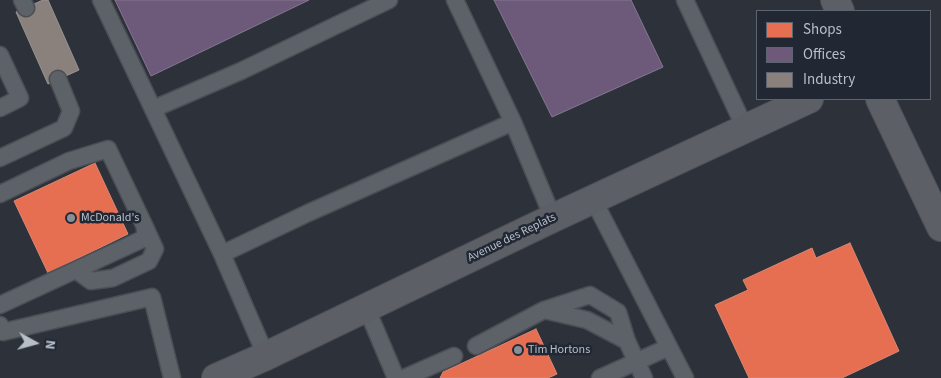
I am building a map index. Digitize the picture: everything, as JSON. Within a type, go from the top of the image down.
[{"type":"street","name":"Avenue des Replats","points":[[218,378],[553,218],[807,100]]},
{"type":"street","points":[[880,100],[941,227]]},
{"type":"lane","points":[[102,0],[222,254],[266,356]]},
{"type":"lane","points":[[153,109],[240,71],[389,0]]},
{"type":"lane","points":[[455,0],[513,122],[553,218]]},
{"type":"lane","points":[[686,0],[745,128]]},
{"type":"lane","points":[[0,54],[20,98],[0,108]]},
{"type":"lane","points":[[0,158],[64,128],[71,111],[58,79]]},
{"type":"lane","points":[[222,254],[308,213],[513,122]]},
{"type":"lane","points":[[0,194],[69,161],[108,149],[155,249],[149,261],[113,278],[91,281],[76,270]]},
{"type":"lane","points":[[593,200],[685,378]]},
{"type":"lane","points":[[0,305],[146,238],[145,226]]},
{"type":"lane","points":[[476,346],[544,310],[590,295],[618,312],[627,341],[644,378]]},
{"type":"lane","points":[[0,325],[3,332],[152,297],[172,378]]},
{"type":"lane","points":[[366,308],[396,378]]},
{"type":"lane","points":[[544,310],[587,320],[627,341]]},
{"type":"lane","points":[[600,378],[670,347]]},
{"type":"lane","points":[[404,378],[454,356]]},
{"type":"building: Shops","name":"McDonald's","points":[[95,163],[128,234],[48,273],[14,201]]},
{"type":"building: Shops","points":[[850,243],[899,351],[842,378],[749,378],[715,305],[748,290],[743,280],[812,248],[816,258]]},
{"type":"building: Shops","name":"Tim Hortons","points":[[536,329],[557,374],[548,378],[440,378],[443,372]]},
{"type":"building: Offices","points":[[115,0],[309,0],[151,76]]},
{"type":"building: Offices","points":[[494,0],[631,0],[663,67],[552,117]]},
{"type":"building: Industry","points":[[43,0],[48,0],[79,70],[48,84],[16,12]]},
{"type":"place","name":"McDonald's","points":[[71,218]]},
{"type":"place","name":"Tim Hortons","points":[[518,350]]}]
